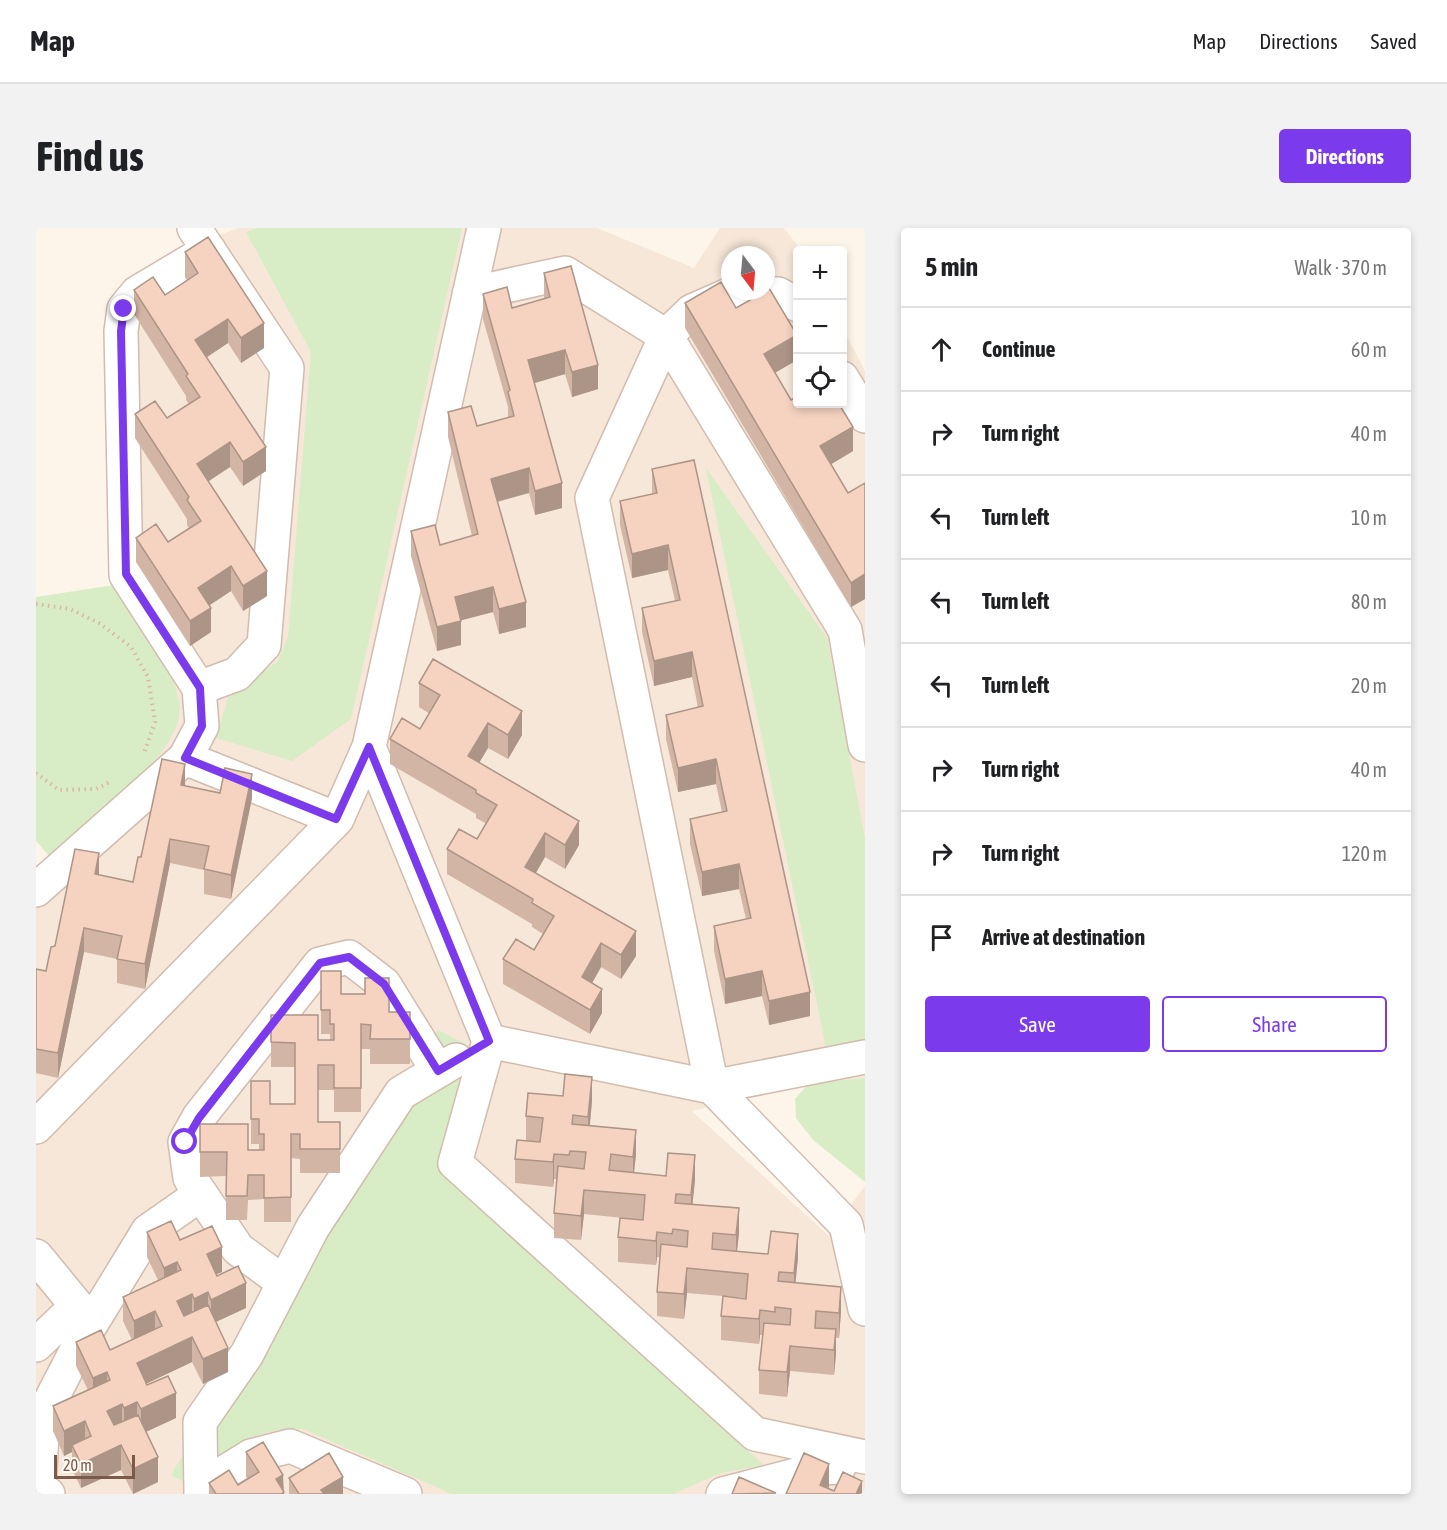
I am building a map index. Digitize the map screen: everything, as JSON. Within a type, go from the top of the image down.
[{"type":"street","points":[[36,1127],[336,819],[369,747],[484,228]]},
{"type":"street","points":[[36,890],[185,758],[202,726],[200,688],[126,574],[121,331],[124,309],[137,292],[201,239],[287,368],[264,645],[237,674],[200,688]]},
{"type":"street","points":[[469,294],[565,273],[666,336],[845,630],[865,745]]},
{"type":"street","points":[[793,302],[778,294],[733,293],[692,311],[666,336],[592,498],[712,1087],[856,1219],[865,1309]]},
{"type":"street","points":[[847,385],[865,416]]},
{"type":"street","points":[[369,747],[489,1041],[455,1163],[755,1434],[865,1457]]},
{"type":"street","points":[[185,758],[336,819]]},
{"type":"street","points":[[284,1282],[238,1249],[190,1178],[185,1142],[199,1118],[320,963],[349,957],[384,984],[438,1071]]},
{"type":"street","points":[[202,1494],[200,1422],[247,1354],[313,1227],[401,1093],[489,1041],[712,1087],[865,1057]]},
{"type":"street","points":[[48,1494],[39,1488],[43,1415],[85,1334],[148,1231],[201,1194]]},
{"type":"street","points":[[36,1256],[77,1306],[36,1345]]},
{"type":"street","points":[[202,1494],[217,1477],[251,1456],[290,1446],[405,1494]]},
{"type":"street","points":[[723,1494],[823,1468],[865,1466]]},
{"type":"path","points":[[36,604],[70,609],[99,623],[130,647],[148,677],[155,722],[146,750],[140,758]]},
{"type":"path","points":[[36,773],[58,790],[96,789],[116,778]]},
{"type":"shaded area","points":[[239,228],[597,228],[694,268],[720,228],[784,228],[798,246],[793,246],[793,408],[847,408],[847,337],[865,371],[865,1078],[809,1083],[692,1111],[828,1235],[865,1186],[865,1494],[36,1494],[36,868],[154,765],[114,585],[109,310],[196,243]]},
{"type":"green space","points":[[258,228],[462,228],[351,719],[292,761],[216,738],[229,694],[277,662],[288,637],[311,352],[246,232]]},
{"type":"green space","points":[[706,468],[827,638],[865,838],[865,1040],[826,1048]]},
{"type":"green space","points":[[114,585],[161,654],[179,700],[178,720],[169,742],[132,786],[49,856],[36,841],[36,597]]},
{"type":"green space","points":[[438,1030],[476,1049],[441,1172],[764,1465],[721,1473],[673,1494],[452,1494],[303,1429],[268,1432],[254,1437],[228,1453],[190,1485],[171,1475]]},
{"type":"green space","points":[[865,1078],[865,1182],[813,1140],[796,1118],[795,1099],[809,1083]]},
{"type":"building","points":[[208,237],[264,323],[241,338],[228,319],[195,340],[266,447],[243,462],[230,442],[197,464],[267,571],[243,586],[231,566],[198,588],[211,608],[190,621],[136,538],[156,524],[168,542],[201,521],[187,500],[189,497],[135,414],[155,401],[167,418],[200,397],[186,376],[188,374],[134,290],[153,277],[165,295],[198,273],[185,252]]},
{"type":"building","points":[[571,266],[598,365],[572,372],[565,350],[528,360],[562,483],[535,491],[529,468],[491,479],[526,602],[499,609],[493,587],[455,597],[461,621],[437,627],[411,531],[435,525],[440,545],[478,534],[448,412],[471,406],[477,426],[514,416],[508,392],[510,390],[483,294],[507,287],[512,308],[550,297],[544,273]]},
{"type":"building","points":[[721,282],[721,300],[731,300],[736,308],[750,300],[775,300],[775,298],[793,328],[793,337],[764,354],[791,400],[793,399],[793,408],[841,408],[853,427],[820,446],[848,493],[865,483],[865,574],[851,583],[685,303]]},
{"type":"building","points":[[694,460],[810,992],[769,1001],[762,971],[725,979],[714,926],[751,918],[739,864],[702,872],[690,819],[727,811],[716,759],[678,768],[666,715],[703,706],[692,652],[654,661],[642,608],[680,600],[668,545],[632,554],[620,501],[657,493],[652,469]]},
{"type":"building","points":[[433,659],[522,711],[508,735],[488,723],[468,756],[579,821],[565,845],[545,833],[525,867],[636,931],[621,955],[601,943],[582,977],[602,989],[590,1010],[503,959],[516,939],[534,950],[554,916],[532,903],[533,899],[447,849],[459,829],[477,839],[497,805],[390,739],[402,718],[420,729],[440,695],[419,683]]},
{"type":"building","points":[[162,759],[185,764],[181,785],[220,793],[225,768],[252,774],[231,875],[204,869],[209,846],[170,839],[145,964],[117,959],[122,936],[84,928],[58,1053],[36,1049],[36,969],[46,971],[51,947],[55,946],[75,849],[99,853],[95,874],[133,882],[138,857],[141,857]]},
{"type":"building","points":[[321,971],[341,971],[341,994],[365,994],[365,978],[389,978],[389,1012],[410,1012],[410,1039],[370,1039],[371,1025],[361,1024],[361,1088],[334,1088],[334,1065],[318,1065],[318,1122],[340,1122],[340,1149],[300,1149],[300,1134],[291,1134],[291,1197],[264,1198],[264,1175],[248,1175],[247,1196],[226,1196],[227,1152],[200,1152],[200,1124],[248,1124],[248,1150],[264,1150],[264,1134],[259,1134],[259,1119],[251,1119],[251,1081],[270,1081],[270,1104],[295,1104],[295,1043],[271,1042],[271,1015],[318,1015],[318,1040],[334,1040],[334,1024],[330,1024],[330,1010],[321,1010]]},
{"type":"building","points":[[565,1074],[592,1077],[588,1117],[573,1115],[572,1124],[636,1130],[633,1157],[611,1154],[609,1170],[666,1176],[668,1153],[695,1155],[691,1195],[676,1194],[675,1203],[739,1208],[736,1235],[713,1233],[712,1249],[768,1254],[771,1231],[798,1234],[794,1273],[779,1272],[778,1281],[841,1287],[839,1313],[816,1311],[815,1328],[836,1329],[834,1350],[790,1346],[787,1372],[759,1370],[764,1323],[790,1325],[791,1309],[775,1307],[775,1312],[760,1310],[759,1319],[721,1316],[723,1296],[746,1299],[748,1274],[687,1268],[684,1294],[657,1292],[661,1244],[687,1247],[688,1231],[673,1229],[672,1234],[657,1232],[656,1241],[618,1237],[620,1218],[643,1220],[645,1195],[584,1190],[581,1216],[554,1213],[558,1166],[584,1169],[586,1152],[570,1151],[569,1155],[554,1154],[553,1162],[515,1159],[517,1140],[540,1142],[543,1118],[526,1116],[528,1093],[563,1096]]},
{"type":"building","points":[[171,1221],[180,1240],[212,1226],[222,1247],[207,1254],[217,1276],[238,1266],[246,1283],[211,1300],[208,1292],[194,1299],[192,1294],[177,1301],[184,1316],[208,1305],[228,1348],[203,1359],[192,1337],[137,1363],[147,1385],[168,1376],[176,1393],[141,1409],[137,1402],[124,1408],[122,1404],[107,1411],[114,1425],[138,1415],[158,1457],[133,1469],[121,1445],[81,1464],[72,1445],[91,1436],[85,1421],[64,1431],[53,1406],[110,1380],[107,1372],[93,1378],[76,1342],[101,1330],[110,1350],[162,1326],[155,1311],[134,1321],[123,1297],[181,1270],[177,1262],[164,1268],[147,1232]]},
{"type":"building","points":[[263,1442],[283,1475],[276,1479],[284,1492],[281,1494],[216,1494],[209,1483],[229,1470],[238,1485],[259,1472],[246,1452]]},
{"type":"building","points":[[329,1453],[343,1477],[321,1490],[324,1494],[299,1494],[289,1478]]},
{"type":"building","points":[[804,1453],[829,1464],[820,1485],[834,1491],[843,1472],[862,1481],[856,1494],[786,1494]]},
{"type":"building","points":[[739,1477],[776,1493],[732,1494]]},
{"type":"route","points":[[124,309],[121,331],[126,574],[200,688],[202,726],[185,758],[336,819],[369,747],[489,1041],[438,1071],[384,984],[349,957],[320,963],[199,1118],[185,1142]]}]
